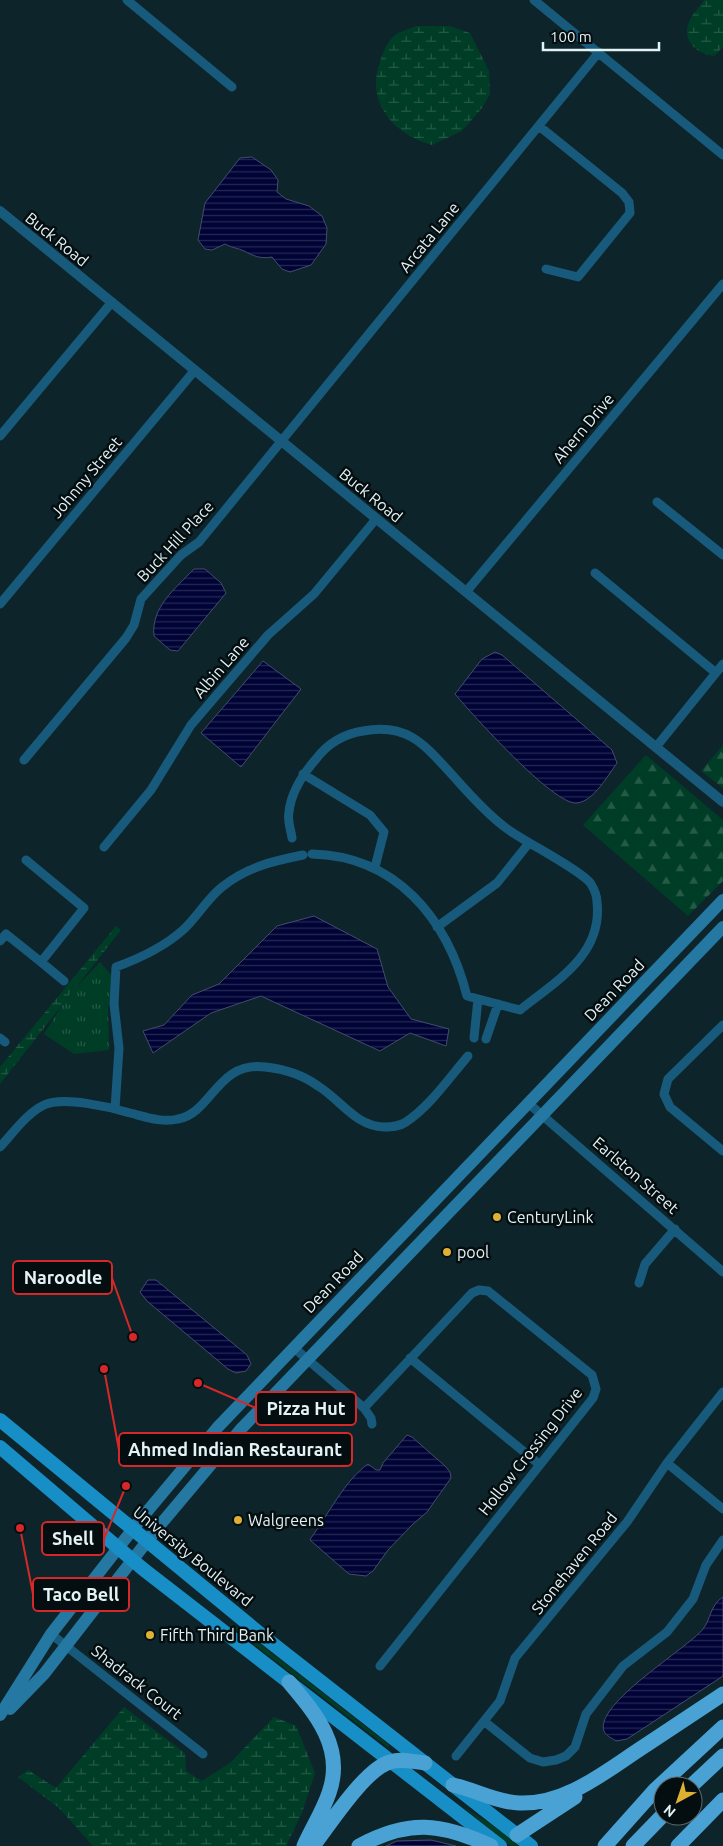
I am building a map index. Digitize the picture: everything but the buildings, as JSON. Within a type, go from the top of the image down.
[{"type":"highway","points":[[289,1682],[322,1724],[334,1757],[330,1791],[304,1846]]},
{"type":"highway","points":[[453,1785],[471,1788],[496,1799],[526,1803],[556,1797],[588,1783],[723,1694]]},
{"type":"highway","points":[[605,1846],[655,1790],[723,1726]]},
{"type":"highway","points":[[702,1776],[723,1756]]},
{"type":"highway","points":[[312,1846],[372,1772],[391,1761],[402,1760],[425,1763]]},
{"type":"highway","points":[[517,1835],[577,1796],[588,1783]]},
{"type":"highway","points":[[678,1846],[723,1800]]},
{"type":"highway","points":[[633,1846],[653,1825]]},
{"type":"highway","points":[[360,1846],[396,1829],[424,1826],[456,1831],[491,1846]]},
{"type":"main road","name":"Dean Road","points":[[0,1715],[51,1634],[132,1529],[217,1428],[723,900]]},
{"type":"main road","points":[[0,1720],[44,1674],[147,1542],[217,1457],[307,1360],[723,927]]},
{"type":"main road","name":"University Boulevard","points":[[0,1420],[264,1637],[531,1846]]},
{"type":"main road","points":[[0,1447],[133,1560],[500,1846]]},
{"type":"street","points":[[127,0],[232,87]]},
{"type":"street","points":[[534,0],[723,156]]},
{"type":"street","name":"Arcata Lane","points":[[282,442],[599,52]]},
{"type":"street","points":[[539,126],[622,193],[629,202],[630,212],[578,277],[546,269]]},
{"type":"street","name":"Buck Road","points":[[0,211],[723,802]]},
{"type":"street","name":"Ahern Drive","points":[[466,592],[723,284]]},
{"type":"street","points":[[0,436],[112,302]]},
{"type":"street","name":"Johnny Street","points":[[0,604],[195,370]]},
{"type":"street","name":"Buck Hill Place","points":[[24,760],[126,638],[134,625],[142,600],[180,555],[199,542],[282,442]]},
{"type":"street","points":[[657,502],[723,555]]},
{"type":"street","name":"Albin Lane","points":[[104,847],[151,790],[191,725],[268,635],[314,594],[376,519]]},
{"type":"street","points":[[595,573],[716,672]]},
{"type":"street","points":[[656,747],[723,664]]},
{"type":"street","points":[[115,1109],[119,1048],[114,1004],[116,967],[163,944],[183,930],[222,887],[266,862],[308,854],[330,854],[375,867],[391,876],[415,896],[437,927],[450,951],[467,996],[520,1010],[579,963],[590,946],[598,918],[597,900],[591,883],[506,828],[477,801],[426,746],[398,731],[373,729],[349,733],[324,748],[303,774],[288,813],[292,838]]},
{"type":"street","points":[[303,774],[370,815],[384,832],[375,867]]},
{"type":"street","points":[[437,927],[497,883],[529,843]]},
{"type":"street","points":[[26,860],[84,908],[41,962]]},
{"type":"street","points":[[2,935],[41,962],[64,981]]},
{"type":"street","points":[[474,1038],[478,999]]},
{"type":"street","points":[[486,1039],[498,1004]]},
{"type":"street","points":[[721,1032],[668,1079],[664,1094],[670,1107],[723,1150]]},
{"type":"street","points":[[0,1147],[24,1122],[44,1105],[61,1102],[115,1109],[168,1121],[186,1118],[224,1079],[243,1069],[263,1066],[288,1071],[317,1085],[355,1117],[370,1126],[393,1127],[404,1124],[417,1114],[468,1056]]},
{"type":"street","name":"Earlston Street","points":[[528,1103],[723,1272]]},
{"type":"street","points":[[639,1283],[645,1264],[675,1229]]},
{"type":"street","name":"Hollow Crossing Drive","points":[[364,1408],[472,1293],[479,1290],[488,1291],[592,1375],[596,1389],[593,1398],[380,1666]]},
{"type":"street","points":[[293,1347],[364,1408],[371,1418],[372,1424]]},
{"type":"street","points":[[410,1358],[540,1465]]},
{"type":"street","name":"Stonehaven Road","points":[[456,1756],[500,1701],[515,1658],[627,1522],[667,1463],[723,1392]]},
{"type":"street","points":[[667,1463],[723,1509]]},
{"type":"street","points":[[485,1722],[530,1758],[543,1762],[566,1756],[575,1747],[586,1714],[623,1666],[667,1632],[693,1599],[706,1564],[723,1540]]},
{"type":"street","name":"Shadrack Court","points":[[51,1634],[203,1754]]},
{"type":"green space","points":[[704,0],[723,0],[723,47],[714,56],[707,55],[696,49],[688,39],[687,27],[691,17]]},
{"type":"green space","points":[[416,26],[450,26],[470,33],[489,71],[490,94],[482,108],[462,131],[432,145],[418,140],[395,125],[386,115],[376,90],[376,77],[381,58],[388,44],[395,35]]},
{"type":"green space","points":[[723,745],[723,788],[701,771]]},
{"type":"green space","points":[[646,755],[723,820],[723,881],[688,916],[583,825]]},
{"type":"green space","points":[[116,926],[121,930],[0,1084],[0,1067]]},
{"type":"green space","points":[[100,962],[114,978],[108,1008],[109,1050],[74,1054],[44,1034],[68,996]]},
{"type":"green space","points":[[232,1624],[389,1745],[389,1748],[230,1626]]},
{"type":"green space","points":[[124,1707],[185,1753],[186,1771],[202,1781],[231,1762],[274,1717],[296,1726],[315,1773],[302,1813],[286,1846],[93,1846],[59,1808],[18,1777],[28,1770],[56,1788]]},
{"type":"green space","points":[[461,1805],[493,1826],[519,1846],[511,1846]]},
{"type":"shaded area","points":[[252,157],[271,170],[278,180],[277,192],[286,199],[309,206],[322,216],[327,228],[326,244],[311,265],[290,272],[282,269],[272,257],[257,257],[225,244],[212,250],[205,249],[198,240],[205,203],[240,158]]},
{"type":"shaded area","points":[[194,569],[205,569],[221,583],[226,593],[178,651],[170,650],[154,636],[156,616],[172,591]]},
{"type":"shaded area","points":[[495,652],[502,655],[612,750],[617,763],[600,787],[589,798],[577,803],[566,800],[550,790],[513,757],[455,694],[482,659]]},
{"type":"shaded area","points":[[263,661],[301,689],[241,767],[201,733]]},
{"type":"shaded area","points":[[314,916],[377,949],[388,987],[411,1019],[449,1029],[446,1046],[410,1033],[380,1051],[261,996],[211,1013],[153,1053],[143,1031],[164,1025],[192,995],[219,984],[277,926]]},
{"type":"shaded area","points":[[148,1280],[156,1280],[247,1355],[251,1364],[246,1371],[236,1373],[228,1369],[147,1301],[140,1292]]},
{"type":"shaded area","points":[[407,1435],[412,1437],[445,1466],[450,1472],[451,1478],[427,1512],[388,1550],[373,1571],[366,1576],[349,1574],[310,1540],[337,1498],[352,1479],[368,1464],[376,1470],[380,1470],[383,1463]]},
{"type":"shaded area","points":[[723,1597],[723,1676],[627,1739],[616,1741],[608,1736],[604,1731],[605,1720],[613,1706],[644,1677],[694,1638],[706,1625],[713,1608]]},
{"type":"shaded area","points":[[431,1840],[456,1846],[386,1846],[397,1841]]},
{"type":"place","name":"CenturyLink","points":[[497,1217]]},
{"type":"place","name":"pool","points":[[447,1252]]},
{"type":"place","name":"Naroodle","points":[[133,1337]]},
{"type":"place","name":"Ahmed Indian Restaurant","points":[[104,1369]]},
{"type":"place","name":"Pizza Hut","points":[[198,1383]]},
{"type":"place","name":"Shell","points":[[126,1486]]},
{"type":"place","name":"Walgreens","points":[[238,1520]]},
{"type":"place","name":"Taco Bell","points":[[20,1528]]},
{"type":"place","name":"Fifth Third Bank","points":[[150,1635]]}]
